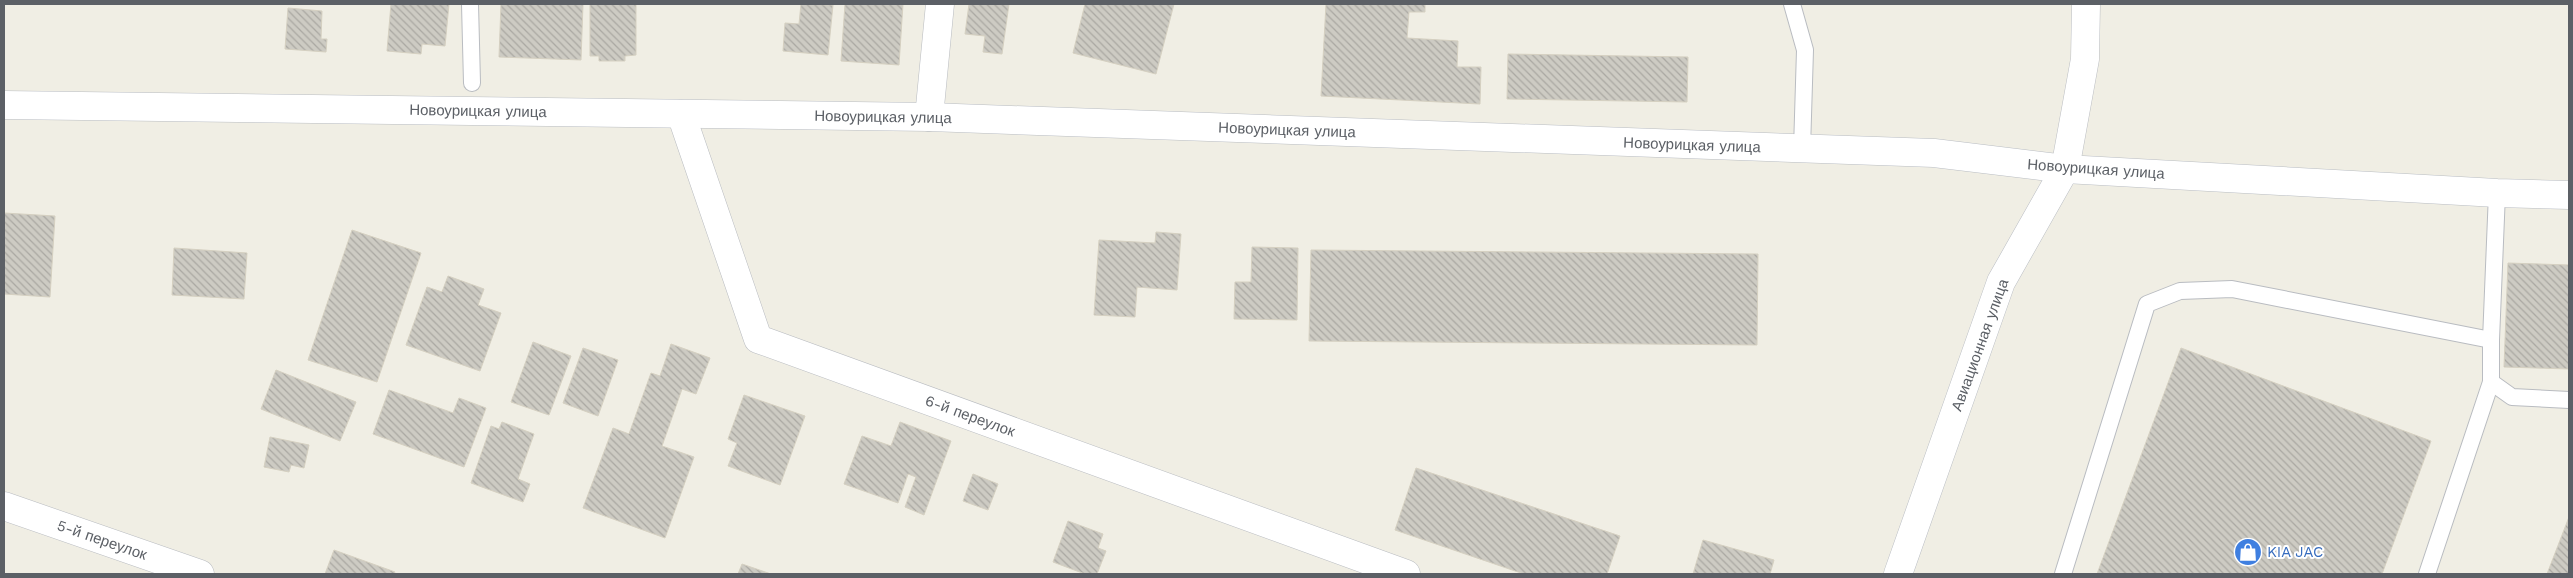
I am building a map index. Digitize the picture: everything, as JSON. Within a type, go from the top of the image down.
[{"type":"street","points":[[929,117],[940,4]]},
{"type":"street","name":"Авиационная улица","points":[[1898,574],[2001,282],[2065,169],[2085,59],[2086,4]]},
{"type":"street","name":"Новоурицкая улица","points":[[4,105],[929,117],[1934,153],[2065,169],[2497,193],[2569,195]]},
{"type":"street","name":"6-й переулок","points":[[682,114],[758,339],[1406,574]]},
{"type":"street","name":"5-й переулок","points":[[4,506],[200,574]]},
{"type":"lane","points":[[470,4],[472,83]]},
{"type":"lane","points":[[1792,4],[1804,50],[1802,149]]},
{"type":"lane","points":[[2427,574],[2491,382],[2497,193]]},
{"type":"lane","points":[[2063,574],[2147,304],[2180,291],[2232,289],[2491,340]]},
{"type":"lane","points":[[2491,382],[2512,397],[2569,400]]},
{"type":"building","points":[[391,4],[449,4],[445,46],[422,44],[421,54],[387,51]]},
{"type":"building","points":[[501,4],[583,4],[581,60],[499,57]]},
{"type":"building","points":[[590,4],[636,4],[636,55],[625,56],[625,61],[599,61],[599,56],[590,56]]},
{"type":"building","points":[[801,4],[833,5],[828,55],[783,51],[785,23],[799,24]]},
{"type":"building","points":[[845,4],[903,4],[899,65],[841,61]]},
{"type":"building","points":[[969,4],[1009,4],[1002,54],[983,52],[985,36],[965,34]]},
{"type":"building","points":[[1085,4],[1174,4],[1156,74],[1073,53]]},
{"type":"building","points":[[1326,4],[1425,4],[1425,12],[1409,12],[1407,38],[1458,41],[1457,67],[1481,67],[1480,104],[1321,96]]},
{"type":"building","points":[[288,8],[322,11],[321,39],[327,39],[326,52],[285,49]]},
{"type":"building","points":[[1508,54],[1688,57],[1687,102],[1507,99]]},
{"type":"building","points":[[4,213],[55,216],[50,297],[4,294]]},
{"type":"building","points":[[352,230],[421,253],[377,382],[308,360]]},
{"type":"building","points":[[1156,232],[1181,234],[1177,290],[1137,287],[1135,317],[1094,315],[1099,240],[1155,243]]},
{"type":"building","points":[[1252,247],[1298,248],[1297,320],[1234,319],[1235,282],[1251,282]]},
{"type":"building","points":[[174,248],[247,253],[244,299],[172,295]]},
{"type":"building","points":[[1311,250],[1758,254],[1757,345],[1309,341]]},
{"type":"building","points":[[2508,263],[2569,265],[2569,369],[2504,367]]},
{"type":"building","points":[[448,276],[484,289],[478,305],[501,313],[480,371],[406,345],[427,287],[442,292]]},
{"type":"building","points":[[533,342],[571,356],[549,415],[511,402]]},
{"type":"building","points":[[671,344],[710,358],[696,394],[682,389],[662,446],[694,457],[665,538],[583,508],[613,428],[629,434],[651,373],[660,376]]},
{"type":"building","points":[[583,348],[618,360],[598,416],[563,403]]},
{"type":"building","points":[[2181,348],[2431,441],[2382,574],[2097,574]]},
{"type":"building","points":[[276,370],[356,402],[340,441],[261,409]]},
{"type":"building","points":[[389,390],[453,413],[459,398],[486,408],[464,467],[373,434]]},
{"type":"building","points":[[744,395],[805,416],[780,485],[728,466],[737,443],[728,439]]},
{"type":"building","points":[[502,422],[534,434],[518,479],[530,484],[523,502],[471,483],[491,426],[499,429]]},
{"type":"building","points":[[900,422],[951,441],[924,515],[905,507],[916,477],[908,474],[898,503],[844,484],[862,436],[891,446]]},
{"type":"building","points":[[270,437],[309,445],[304,468],[291,465],[289,472],[264,467]]},
{"type":"building","points":[[1416,468],[1620,536],[1607,574],[1524,574],[1395,530]]},
{"type":"building","points":[[973,474],[998,484],[988,510],[963,501]]},
{"type":"building","points":[[2569,517],[2569,574],[2547,574]]},
{"type":"building","points":[[1068,521],[1103,534],[1098,548],[1106,551],[1097,574],[1085,574],[1053,562]]},
{"type":"building","points":[[1703,540],[1774,560],[1770,574],[1693,574]]},
{"type":"building","points":[[334,550],[395,572],[394,574],[325,574]]},
{"type":"building","points":[[742,564],[771,574],[738,574]]},
{"type":"place","name":"KIA JAC","points":[[2248,552]]}]
